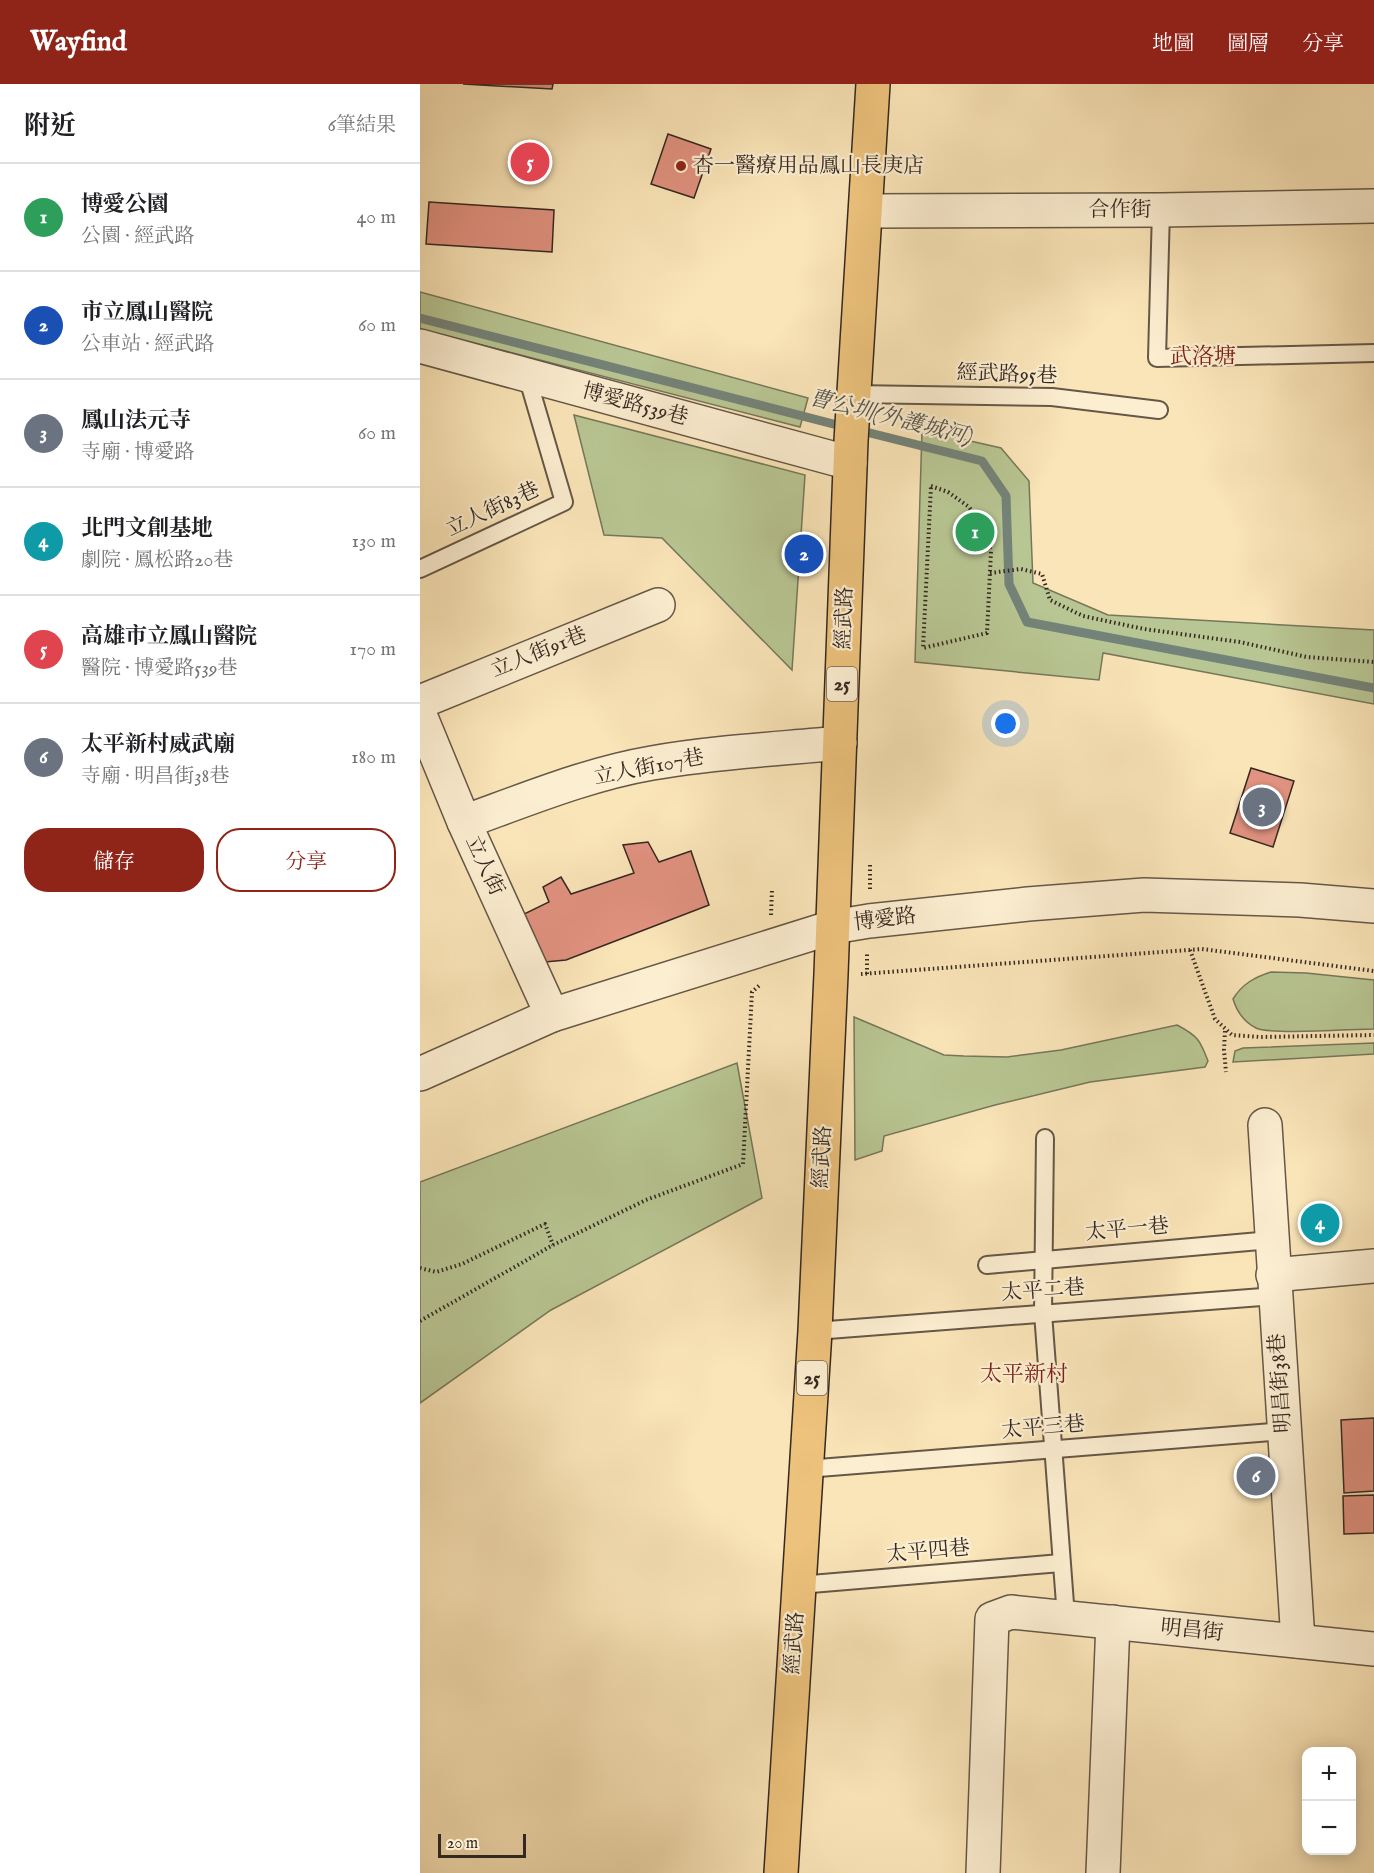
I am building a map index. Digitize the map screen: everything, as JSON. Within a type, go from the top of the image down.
[{"type":"main road","name":"經武路","points":[[781,1873],[815,1330],[852,428],[873,84]]},
{"type":"street","name":"合作街","points":[[866,211],[1161,210],[1374,206]]},
{"type":"street","name":"博愛路539巷","points":[[420,346],[527,376],[852,428]]},
{"type":"street","name":"立人街91巷","points":[[420,702],[657,605]]},
{"type":"street","name":"立人街","points":[[420,715],[464,822],[552,1015]]},
{"type":"street","name":"立人街107巷","points":[[464,822],[566,785],[651,763],[724,753],[840,743]]},
{"type":"street","name":"博愛路","points":[[420,1074],[552,1015],[833,927],[1028,904],[1144,895],[1300,900],[1374,906]]},
{"type":"street","name":"明昌街38巷","points":[[1265,1125],[1298,1641]]},
{"type":"street","points":[[1274,1286],[1374,1266]]},
{"type":"street","name":"明昌街","points":[[983,1873],[992,1619],[1011,1612],[1374,1649]]},
{"type":"street","points":[[1103,1873],[1113,1623]]},
{"type":"lane","points":[[1161,210],[1156,358],[1374,353]]},
{"type":"lane","name":"立人街83巷","points":[[420,569],[564,502],[527,376]]},
{"type":"lane","name":"經武路95巷","points":[[852,428],[1052,397],[1159,410]]},
{"type":"lane","points":[[1045,1138],[1043,1313],[1066,1617]]},
{"type":"lane","name":"太平一巷","points":[[987,1265],[1271,1240]]},
{"type":"lane","name":"太平二巷","points":[[815,1330],[1043,1313],[1274,1286]]},
{"type":"lane","name":"太平三巷","points":[[806,1469],[1284,1431]]},
{"type":"lane","name":"太平四巷","points":[[799,1586],[1061,1563]]},
{"type":"path","points":[[931,486],[948,492],[969,507],[983,527],[991,551],[990,573],[987,633],[923,648],[931,486]]},
{"type":"path","points":[[990,573],[1022,569],[1042,574],[1050,600],[1083,616],[1144,629],[1240,642],[1307,657],[1374,662]]},
{"type":"path","points":[[1190,950],[1215,1019],[1225,1031],[1232,1035],[1260,1037],[1374,1035]]},
{"type":"path","points":[[867,974],[1190,950],[1236,953],[1374,971]]},
{"type":"path","points":[[420,1321],[553,1245],[646,1200],[743,1164],[752,992],[770,976]]},
{"type":"path","points":[[1225,1031],[1226,1072]]},
{"type":"path","points":[[420,1268],[436,1272],[462,1264],[545,1224],[553,1245]]},
{"type":"green space","points":[[420,292],[808,398],[800,427],[420,329]]},
{"type":"green space","points":[[574,415],[805,475],[792,670],[662,538],[604,535]]},
{"type":"green space","points":[[922,430],[1001,448],[1029,481],[1033,583],[1108,615],[1374,630],[1374,704],[1103,653],[1099,680],[915,662]]},
{"type":"green space","points":[[1271,972],[1374,980],[1374,1029],[1278,1031],[1256,1028],[1242,1016],[1233,999],[1249,982]]},
{"type":"green space","points":[[854,1017],[944,1055],[964,1056],[1007,1057],[1061,1050],[1177,1025],[1197,1039],[1208,1061],[1205,1067],[1090,1082],[995,1105],[884,1136],[882,1151],[855,1160]]},
{"type":"green space","points":[[1374,1043],[1374,1054],[1233,1062],[1235,1051],[1243,1048]]},
{"type":"green space","points":[[737,1063],[762,1198],[551,1310],[420,1403],[420,1182]]},
{"type":"building","points":[[463,84],[553,84],[552,89]]},
{"type":"building","name":"杏一醫療用品鳳山長庚店","points":[[668,134],[711,149],[694,198],[651,184]]},
{"type":"building","points":[[429,202],[554,210],[552,252],[426,244]]},
{"type":"building","points":[[1251,768],[1294,781],[1273,847],[1230,833]]},
{"type":"building","points":[[648,842],[659,862],[691,851],[709,905],[566,960],[545,962],[520,916],[549,902],[543,887],[561,877],[571,894],[634,873],[623,845]]},
{"type":"building","points":[[1374,1418],[1374,1491],[1344,1493],[1341,1420]]},
{"type":"building","points":[[1374,1495],[1374,1533],[1344,1534],[1343,1496]]},
{"type":"waterway","name":"曹公圳(外護城河)","points":[[420,318],[845,427]]},
{"type":"waterway","name":"曹公圳(外護城河)","points":[[858,430],[982,461],[1006,496],[1009,584],[1027,622],[1374,688]]},
{"type":"place","name":"高雄市立鳳山醫院","points":[[530,162]]},
{"type":"place","name":"杏一醫療用品鳳山長庚店","points":[[681,166]]},
{"type":"place","name":"博愛公園","points":[[975,532]]},
{"type":"place","name":"市立鳳山醫院","points":[[804,554]]},
{"type":"place","name":"鳳山法元寺","points":[[1262,807]]},
{"type":"place","name":"北門文創基地","points":[[1320,1223]]},
{"type":"place","name":"太平新村威武廟","points":[[1256,1476]]},
{"type":"district","name":"武洛塘","points":[[1203,357]]},
{"type":"district","name":"太平新村","points":[[1024,1375]]}]
